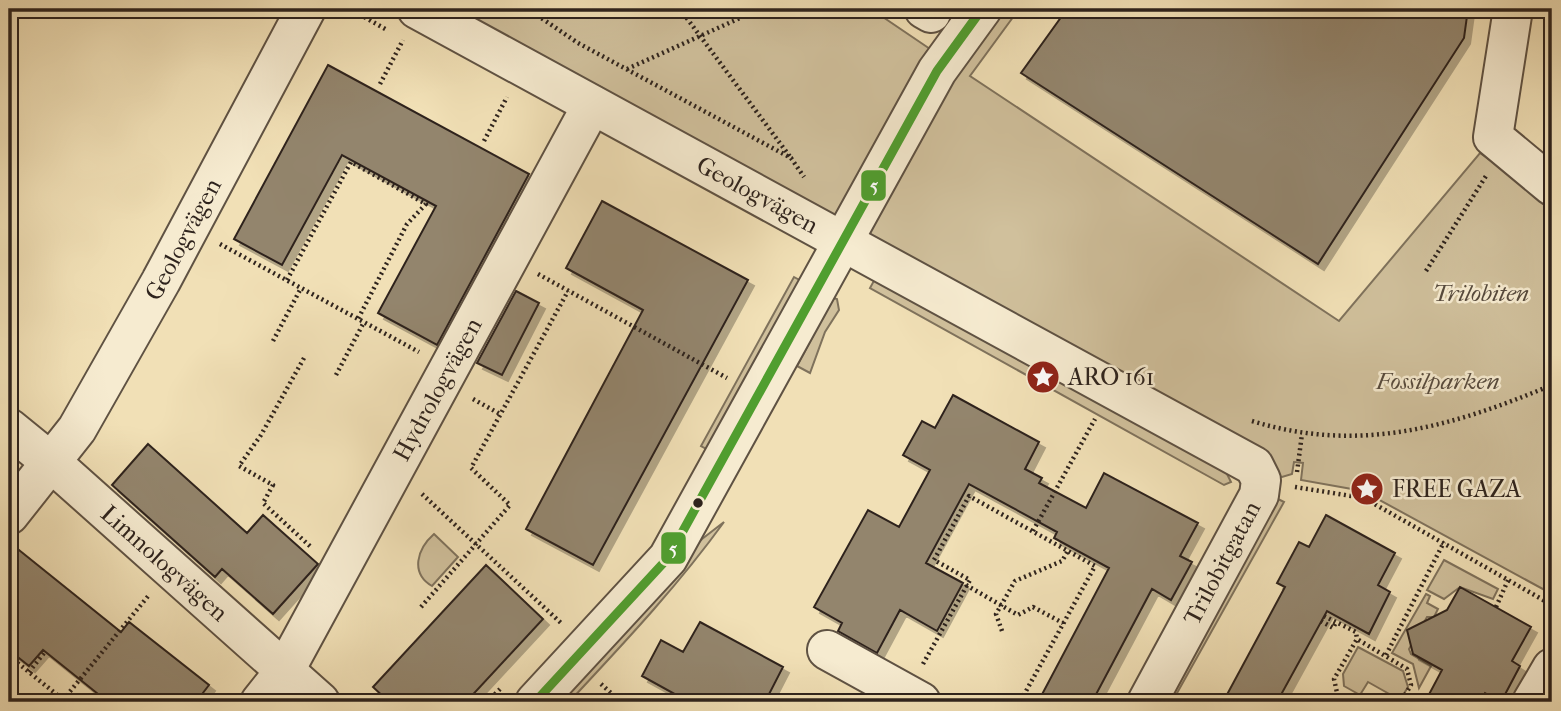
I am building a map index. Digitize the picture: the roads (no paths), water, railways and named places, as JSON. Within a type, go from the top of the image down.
[{"type":"street","name":"Geologvägen","points":[[9,514],[77,429],[189,228],[306,9]]},
{"type":"street","points":[[535,702],[668,558],[937,71],[982,9]]},
{"type":"street","points":[[1513,9],[1493,137],[1552,186]]},
{"type":"street","name":"Geologvägen","points":[[411,24],[592,105],[842,241]]},
{"type":"street","name":"Hydrologvägen","points":[[260,702],[284,672],[592,105]]},
{"type":"street","name":"Trilobitgatan","points":[[842,241],[1242,459],[1278,484],[1259,495],[1147,702]]},
{"type":"street","name":"Limnologvägen","points":[[9,428],[52,463],[320,702]]},
{"type":"street","points":[[827,650],[914,698]]},
{"type":"street","points":[[1532,702],[1552,668]]},
{"type":"place","name":"ARO 161","points":[[1043,377]]},
{"type":"place","name":"FREE GAZA","points":[[1367,489]]},
{"type":"park label","name":"Trilobiten","points":[[1481,293]]},
{"type":"park label","name":"Fossilparken","points":[[1438,381]]}]
